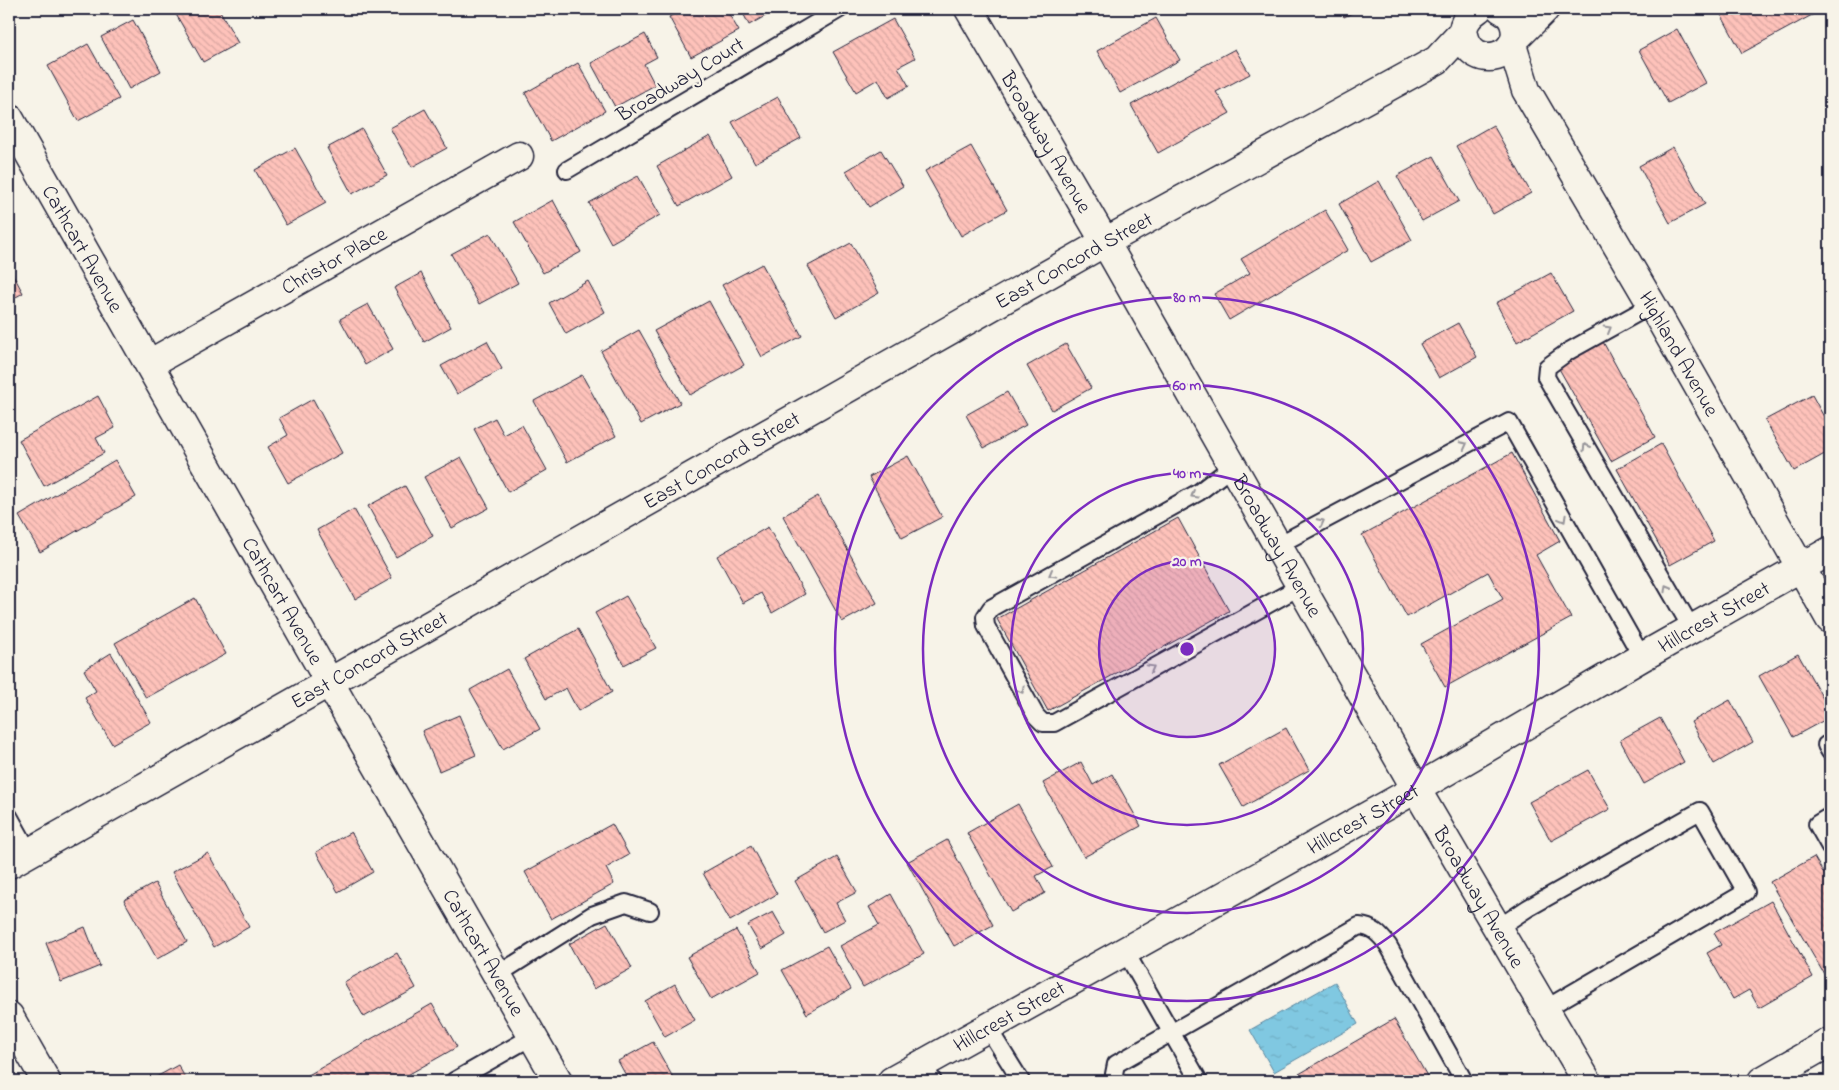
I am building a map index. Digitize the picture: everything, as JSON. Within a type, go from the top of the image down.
[{"type":"main road","name":"Broadway Avenue","points":[[969,9],[1105,242],[1416,789],[1587,1081]]},
{"type":"main road","points":[[1468,19],[1467,44],[1474,52],[1500,49],[1545,9]]},
{"type":"main road","name":"Highland Avenue","points":[[1507,10],[1516,29],[1500,49],[1652,305],[1830,619]]},
{"type":"main road","name":"East Concord Street","points":[[1437,60],[1468,19]]},
{"type":"main road","name":"East Concord Street","points":[[19,858],[1105,242],[1437,60],[1500,49]]},
{"type":"main road","name":"Cathcart Avenue","points":[[9,118],[558,1081]]},
{"type":"main road","name":"Christor Place","points":[[149,364],[519,156]]},
{"type":"main road","name":"Hillcrest Street","points":[[892,1081],[928,1072],[988,1028],[1416,789],[1642,657],[1830,551]]},
{"type":"main road","points":[[9,1016],[46,1081]]},
{"type":"main road","points":[[1762,1081],[1830,1042]]},
{"type":"lane","name":"Broadway Court","points":[[567,170],[840,9]]},
{"type":"lane","points":[[1652,305],[1569,352],[1547,367],[1546,377],[1692,629]]},
{"type":"lane","points":[[1278,545],[1509,422],[1642,657]]},
{"type":"lane","points":[[1233,466],[1199,492],[991,608],[985,617],[986,626],[1036,716],[1043,724],[1054,722],[1301,586]]},
{"type":"lane","points":[[1498,928],[1528,908],[1700,811],[1746,892],[1545,1009]]},
{"type":"lane","points":[[9,816],[19,858]]},
{"type":"lane","points":[[1830,816],[1817,824],[1830,847]]},
{"type":"lane","points":[[497,975],[592,914],[626,903],[650,911]]},
{"type":"lane","points":[[1116,1081],[1114,1074],[1116,1064],[1359,926],[1368,926],[1378,932],[1388,944],[1464,1081]]},
{"type":"lane","points":[[1125,951],[1199,1081]]},
{"type":"lane","points":[[988,1028],[1021,1081]]},
{"type":"lane","points":[[454,1081],[532,1036]]},
{"type":"water","points":[[1335,982],[1358,1024],[1274,1072],[1250,1030]]},
{"type":"building","points":[[173,9],[219,9],[238,43],[203,62]]},
{"type":"building","points":[[683,9],[726,9],[739,31],[691,57],[669,17]]},
{"type":"building","points":[[741,9],[778,9],[749,25]]},
{"type":"building","points":[[1340,9],[1360,9],[1344,17]]},
{"type":"building","points":[[1718,9],[1823,9],[1742,53]]},
{"type":"building","points":[[1156,18],[1180,60],[1120,93],[1097,51]]},
{"type":"building","points":[[893,19],[915,58],[898,67],[909,86],[888,98],[878,79],[856,92],[833,52]]},
{"type":"building","points":[[133,20],[161,71],[129,89],[101,37]]},
{"type":"building","points":[[1677,29],[1706,83],[1668,103],[1639,50]]},
{"type":"building","points":[[645,34],[657,57],[644,64],[655,85],[615,107],[591,63]]},
{"type":"building","points":[[88,44],[119,99],[78,121],[48,66]]},
{"type":"building","points":[[1235,49],[1250,74],[1216,92],[1230,113],[1158,153],[1131,105]]},
{"type":"building","points":[[578,63],[605,111],[551,141],[525,93]]},
{"type":"building","points":[[778,97],[801,138],[755,163],[732,122]]},
{"type":"building","points":[[425,109],[447,148],[412,167],[390,128]]},
{"type":"building","points":[[1493,125],[1531,193],[1493,214],[1456,146]]},
{"type":"building","points":[[362,129],[387,175],[352,194],[327,148]]},
{"type":"building","points":[[710,136],[732,176],[679,206],[657,166]]},
{"type":"building","points":[[971,146],[1007,210],[961,236],[925,171]]},
{"type":"building","points":[[1673,147],[1705,204],[1670,223],[1639,166]]},
{"type":"building","points":[[295,148],[326,203],[286,225],[255,170]]},
{"type":"building","points":[[881,150],[903,186],[869,207],[846,171]]},
{"type":"building","points":[[1434,156],[1459,201],[1422,221],[1397,176]]},
{"type":"building","points":[[638,176],[660,215],[611,243],[589,203]]},
{"type":"building","points":[[1379,181],[1412,240],[1371,262],[1339,204]]},
{"type":"building","points":[[553,200],[581,252],[543,273],[514,222]]},
{"type":"building","points":[[1325,210],[1348,250],[1229,320],[1214,294],[1250,273],[1241,259]]},
{"type":"building","points":[[490,233],[518,283],[479,304],[451,254]]},
{"type":"building","points":[[851,243],[879,293],[836,317],[808,266]]},
{"type":"building","points":[[762,264],[802,336],[762,357],[722,285]]},
{"type":"building","points":[[9,267],[23,293],[9,301]]},
{"type":"building","points":[[421,273],[451,327],[424,342],[394,288]]},
{"type":"building","points":[[1551,273],[1573,311],[1517,342],[1496,303]]},
{"type":"building","points":[[588,281],[605,312],[566,334],[549,303]]},
{"type":"building","points":[[709,301],[744,365],[690,395],[654,331]]},
{"type":"building","points":[[368,304],[393,349],[365,365],[340,319]]},
{"type":"building","points":[[1458,323],[1477,357],[1439,378],[1420,344]]},
{"type":"building","points":[[639,330],[680,403],[641,424],[601,351]]},
{"type":"building","points":[[1602,340],[1655,437],[1611,461],[1557,365]]},
{"type":"building","points":[[487,341],[502,369],[457,394],[441,366]]},
{"type":"building","points":[[1066,344],[1091,388],[1052,410],[1027,366]]},
{"type":"building","points":[[582,375],[616,436],[567,462],[534,401]]},
{"type":"building","points":[[1007,392],[1026,425],[984,448],[966,415]]},
{"type":"building","points":[[1812,395],[1830,428],[1830,451],[1794,471],[1765,420]]},
{"type":"building","points":[[98,396],[115,428],[96,438],[104,453],[44,486],[19,440]]},
{"type":"building","points":[[313,399],[342,453],[288,483],[268,447],[288,435],[279,418]]},
{"type":"building","points":[[495,418],[504,435],[522,425],[547,470],[508,492],[474,429]]},
{"type":"building","points":[[1661,444],[1714,541],[1670,565],[1617,469]]},
{"type":"building","points":[[1512,453],[1560,541],[1536,555],[1571,618],[1445,687],[1421,644],[1503,599],[1488,572],[1407,617],[1362,535]]},
{"type":"building","points":[[908,456],[942,517],[902,538],[869,477]]},
{"type":"building","points":[[461,457],[489,508],[452,528],[424,477]]},
{"type":"building","points":[[115,460],[136,497],[40,552],[19,516]]},
{"type":"building","points":[[405,486],[433,536],[396,557],[368,506]]},
{"type":"building","points":[[818,496],[877,603],[842,622],[783,516]]},
{"type":"building","points":[[354,509],[392,578],[355,599],[317,530]]},
{"type":"building","points":[[1178,518],[1229,611],[1048,711],[997,619]]},
{"type":"building","points":[[768,527],[805,594],[772,613],[761,593],[743,603],[717,556]]},
{"type":"building","points":[[626,596],[656,648],[624,665],[595,613]]},
{"type":"building","points":[[195,598],[226,654],[146,698],[115,643]]},
{"type":"building","points":[[578,629],[612,692],[578,711],[566,688],[546,699],[524,659]]},
{"type":"building","points":[[111,653],[151,722],[112,744],[85,698],[96,691],[84,670]]},
{"type":"building","points":[[1798,654],[1830,711],[1830,717],[1793,737],[1759,676]]},
{"type":"building","points":[[507,669],[540,729],[503,749],[470,690]]},
{"type":"building","points":[[1730,700],[1753,742],[1714,764],[1691,722]]},
{"type":"building","points":[[459,715],[476,755],[439,771],[422,731]]},
{"type":"building","points":[[1660,718],[1684,762],[1644,784],[1620,740]]},
{"type":"building","points":[[1286,728],[1309,770],[1243,807],[1219,765]]},
{"type":"building","points":[[1081,762],[1093,785],[1112,774],[1141,826],[1084,857],[1043,783]]},
{"type":"building","points":[[1588,770],[1610,809],[1551,841],[1529,802]]},
{"type":"building","points":[[1018,804],[1053,867],[1036,876],[1045,893],[1011,912],[967,833]]},
{"type":"building","points":[[612,824],[629,855],[606,868],[614,884],[551,919],[525,872]]},
{"type":"building","points":[[351,832],[373,872],[338,892],[316,852]]},
{"type":"building","points":[[947,840],[993,925],[954,946],[907,862]]},
{"type":"building","points":[[751,846],[777,894],[730,921],[703,873]]},
{"type":"building","points":[[208,853],[249,927],[214,947],[172,872]]},
{"type":"building","points":[[837,857],[857,892],[836,903],[845,920],[823,932],[795,881]]},
{"type":"building","points":[[1814,857],[1830,884],[1830,971],[1824,974],[1770,882]]},
{"type":"building","points":[[155,883],[187,942],[157,959],[124,900]]},
{"type":"building","points":[[891,894],[924,954],[863,987],[840,946],[879,925],[869,907]]},
{"type":"building","points":[[1771,901],[1813,977],[1759,1008],[1749,990],[1733,999],[1707,953],[1721,945],[1714,933]]},
{"type":"building","points":[[773,912],[786,935],[762,949],[748,925]]},
{"type":"building","points":[[607,923],[632,968],[594,989],[569,944]]},
{"type":"building","points":[[85,927],[100,966],[61,982],[46,943]]},
{"type":"building","points":[[736,930],[760,972],[711,999],[687,957]]},
{"type":"building","points":[[827,946],[851,989],[807,1014],[782,970]]},
{"type":"building","points":[[397,953],[416,988],[364,1017],[344,982]]},
{"type":"building","points":[[675,984],[695,1020],[665,1037],[645,1001]]},
{"type":"building","points":[[432,1004],[457,1047],[397,1081],[298,1081]]},
{"type":"building","points":[[1394,1019],[1430,1081],[1287,1081]]},
{"type":"building","points":[[653,1042],[675,1081],[629,1081],[618,1061]]},
{"type":"building","points":[[178,1065],[187,1081],[149,1081]]}]
